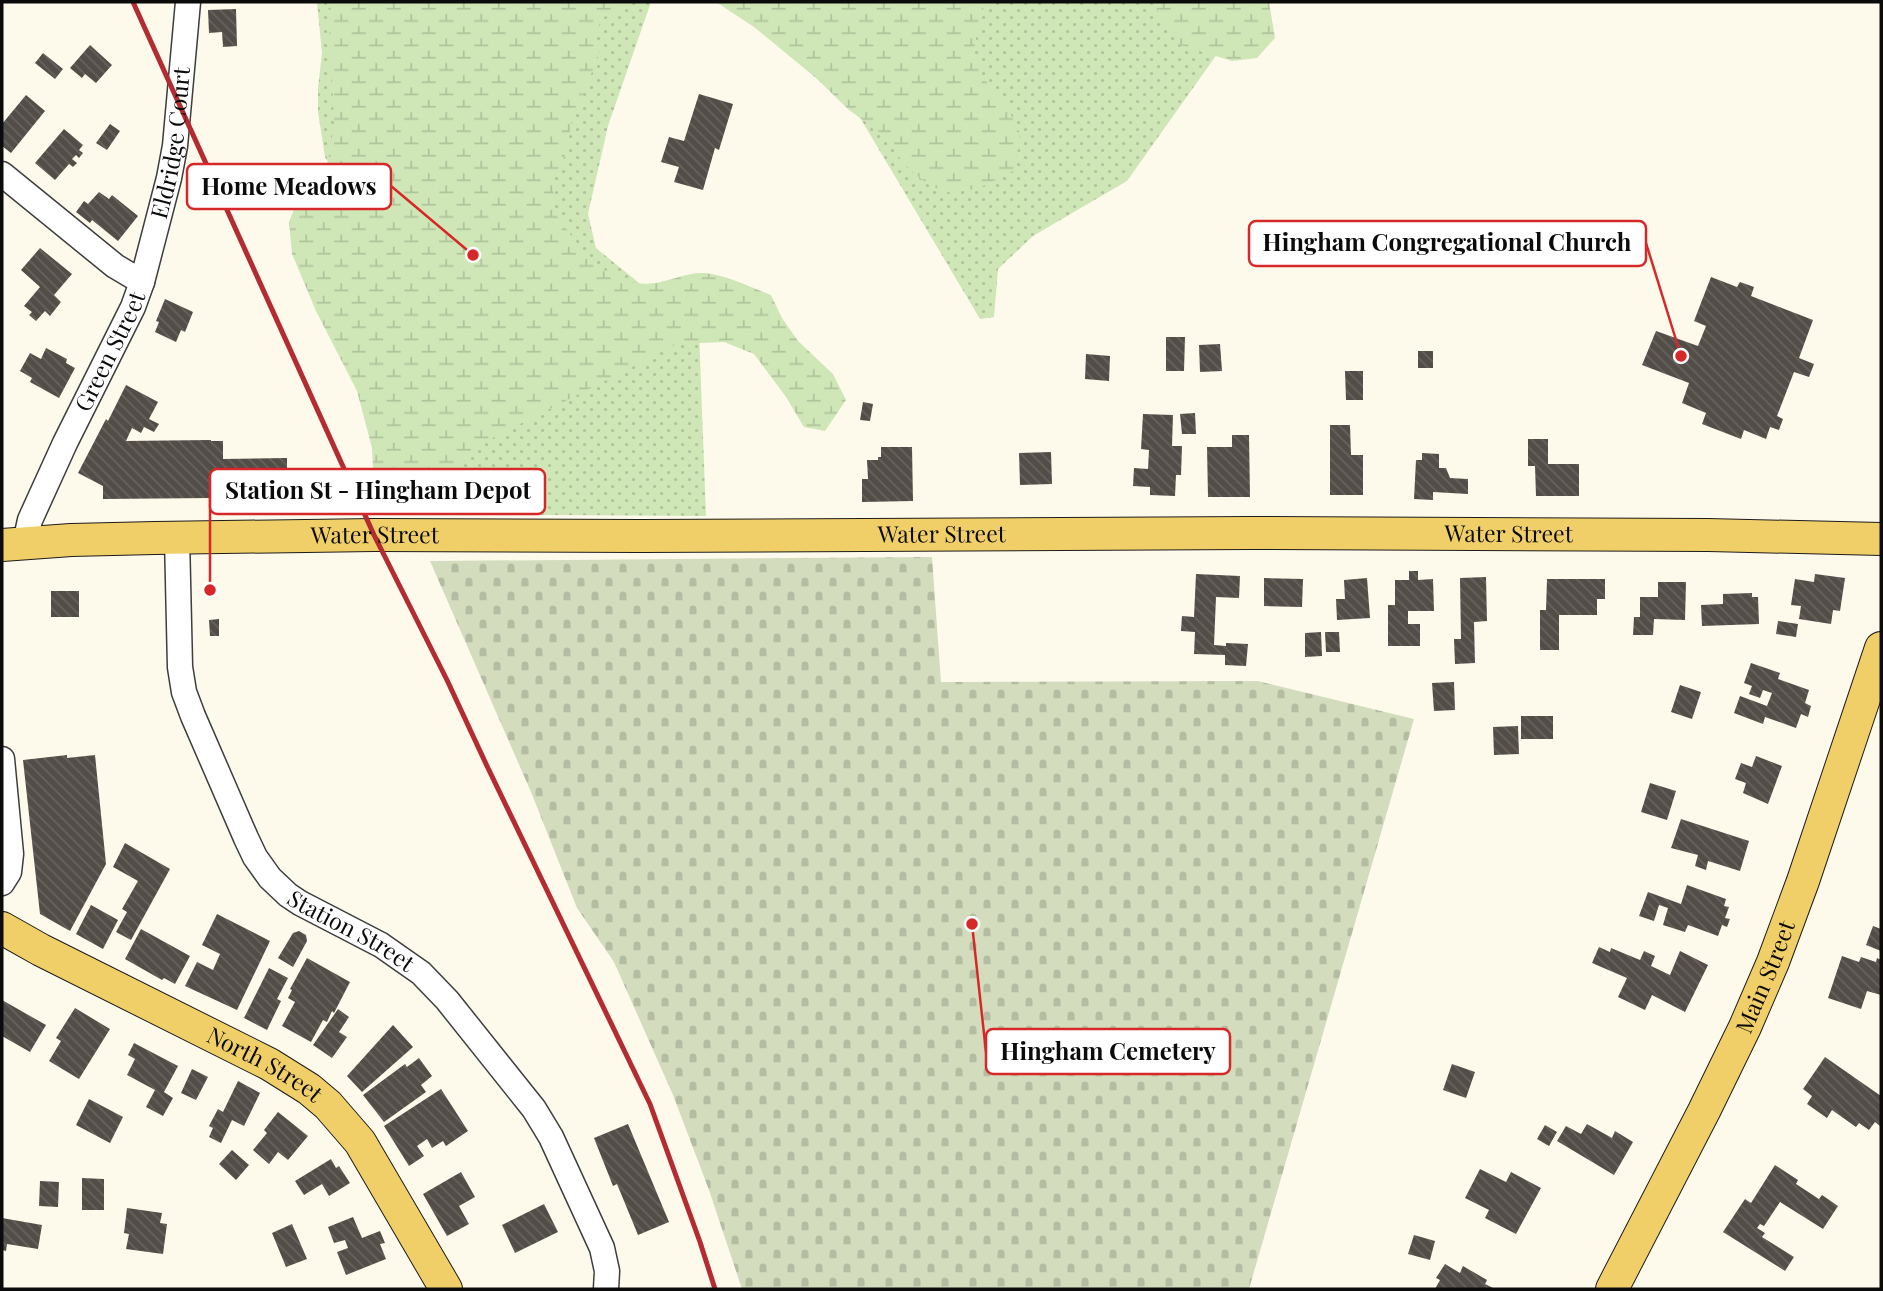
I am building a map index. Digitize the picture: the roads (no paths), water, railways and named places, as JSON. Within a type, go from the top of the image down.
[{"type":"main road","name":"Water Street","points":[[15,544],[71,540],[374,535],[1278,533],[1708,535],[1881,539]]},
{"type":"main road","name":"Main Street","points":[[1612,1289],[1704,1111],[1773,962],[1881,648]]},
{"type":"main road","name":"North Street","points":[[2,928],[269,1065],[309,1089],[328,1105],[360,1142],[446,1289]]},
{"type":"street","name":"Eldridge Court","points":[[142,282],[175,146],[188,2]]},
{"type":"street","name":"Green Street","points":[[2,174],[115,266],[142,282],[65,443],[28,528],[15,544]]},
{"type":"street","name":"Station Street","points":[[177,538],[178,629],[184,692],[256,857],[270,878],[288,895],[401,957],[421,973],[458,1013],[534,1109],[551,1137],[602,1248],[607,1271],[606,1289]]},
{"type":"street","points":[[2,759],[11,855],[9,872],[2,883]]},
{"type":"railway","points":[[133,2],[374,535],[447,680],[650,1104],[715,1289]]},
{"type":"place","name":"Home Meadows","points":[[473,255]]},
{"type":"place","name":"Hingham Congregational Church","points":[[1681,356]]},
{"type":"place","name":"Station St - Hingham Depot","points":[[210,590]]},
{"type":"place","name":"Hingham Cemetery","points":[[972,924]]}]
